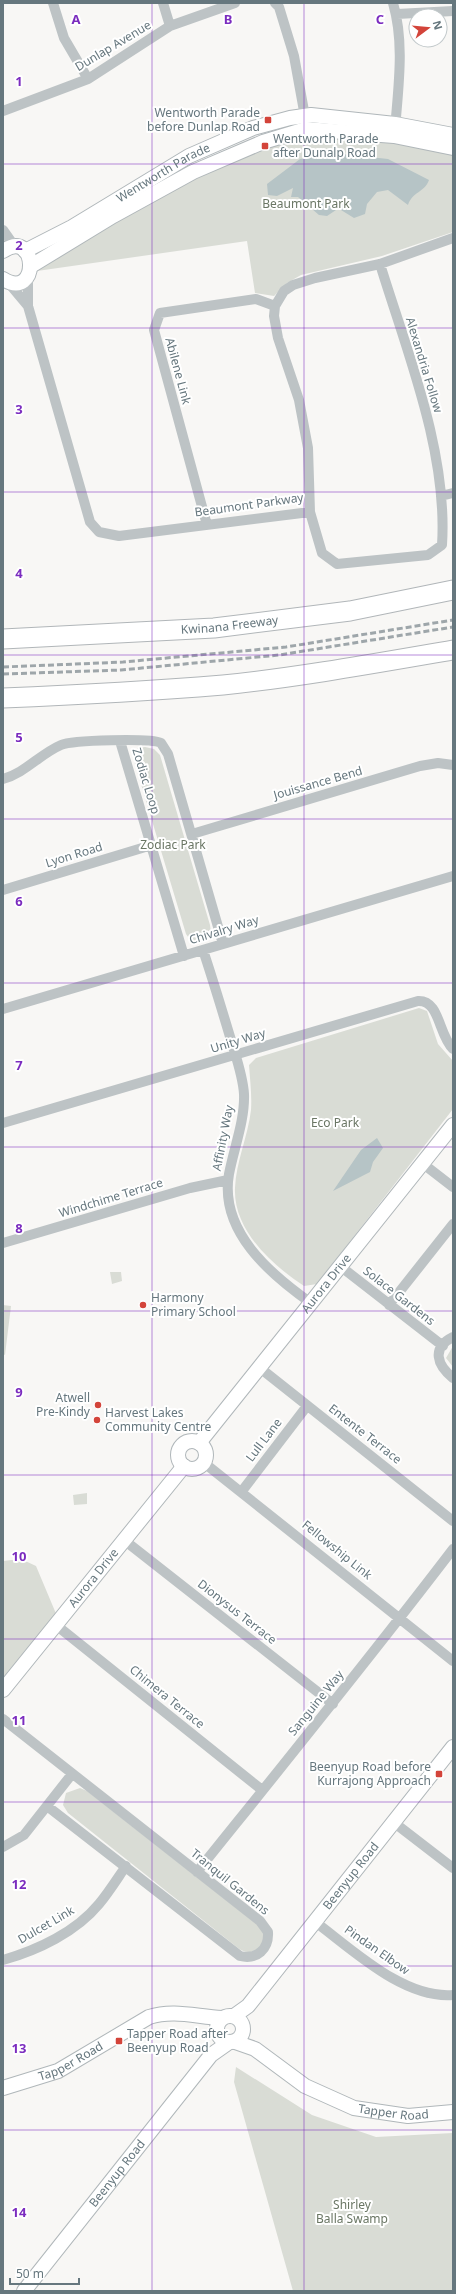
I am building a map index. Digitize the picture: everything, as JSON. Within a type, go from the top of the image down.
[{"type":"highway","name":"Kwinana Freeway","points":[[3,639],[214,628],[350,611],[453,590]]},
{"type":"highway","points":[[3,698],[92,694],[224,684],[368,665],[453,650]]},
{"type":"street","points":[[53,3],[64,38],[88,78]]},
{"type":"street","points":[[164,3],[170,26]]},
{"type":"street","name":"Dunlap Avenue","points":[[3,111],[88,78],[170,26],[235,3]]},
{"type":"street","points":[[275,3],[279,7],[294,56],[306,122]]},
{"type":"street","points":[[393,3],[399,22],[400,50],[395,130]]},
{"type":"street","points":[[397,14],[453,11]]},
{"type":"street","name":"Wentworth Parade","points":[[14,250],[72,227],[190,156],[253,128],[290,118],[306,122],[453,135]]},
{"type":"street","name":"Wentworth Parade","points":[[4,279],[19,282],[30,270],[113,216],[193,172],[306,122]]},
{"type":"street","name":"Wentworth Parade","points":[[395,130],[453,148]]},
{"type":"street","points":[[3,230],[14,250],[30,258],[30,270]]},
{"type":"street","points":[[275,306],[284,291],[293,285],[315,278],[380,264],[453,238]]},
{"type":"street","name":"Alexandria Follow","points":[[310,512],[322,553],[337,564],[428,555],[442,545],[444,517],[434,442],[380,264]]},
{"type":"street","name":"Beaumont Parkway","points":[[30,270],[28,306],[90,522],[99,532],[119,536],[310,512],[308,448],[299,400],[278,338],[274,316],[275,306]]},
{"type":"street","name":"Beaumont Parkway","points":[[4,279],[28,306]]},
{"type":"street","name":"Abilene Link","points":[[207,525],[154,330],[160,313],[256,299],[275,306]]},
{"type":"street","points":[[441,496],[453,493]]},
{"type":"street","points":[[3,779],[15,775],[62,744],[120,741]]},
{"type":"street","name":"Zodiac Loop","points":[[184,956],[120,741],[157,741],[164,747],[168,754],[223,944]]},
{"type":"street","name":"Jouissance Bend","points":[[192,834],[420,766],[438,763],[453,766]]},
{"type":"street","name":"Lyon Road","points":[[3,890],[152,845]]},
{"type":"street","name":"Chivalry Way","points":[[3,1009],[453,876]]},
{"type":"street","name":"Affinity Way","points":[[203,950],[235,1055],[244,1093],[242,1114],[228,1180],[228,1198],[233,1217],[242,1237],[255,1256],[281,1282],[311,1303]]},
{"type":"street","name":"Unity Way","points":[[3,1123],[418,1001],[425,1001],[434,1007],[443,1036],[453,1049]]},
{"type":"street","name":"Aurora Drive","points":[[199,1443],[453,1125]]},
{"type":"street","points":[[422,1163],[453,1187]]},
{"type":"street","name":"Windchime Terrace","points":[[3,1243],[190,1188],[228,1180]]},
{"type":"street","points":[[389,1305],[453,1224]]},
{"type":"street","name":"Solace Gardens","points":[[340,1266],[443,1346]]},
{"type":"street","points":[[453,1337],[446,1340],[439,1352],[438,1362],[444,1371],[453,1378]]},
{"type":"street","name":"Entente Terrace","points":[[260,1368],[453,1521]]},
{"type":"street","name":"Lull Lane","points":[[242,1491],[307,1406]]},
{"type":"street","points":[[192,1441],[199,1443],[206,1454],[203,1462],[193,1468],[184,1466],[178,1457],[181,1446],[192,1441]]},
{"type":"street","name":"Fellowship Link","points":[[203,1462],[242,1491],[453,1661]]},
{"type":"street","name":"Aurora Drive","points":[[3,1690],[184,1466]]},
{"type":"street","name":"Dionysus Terrace","points":[[124,1540],[333,1704]]},
{"type":"street","name":"Sanguine Way","points":[[197,1872],[333,1704],[453,1549]]},
{"type":"street","name":"Chimera Terrace","points":[[56,1625],[262,1790]]},
{"type":"street","name":"Tranquil Gardens","points":[[3,1719],[266,1927],[268,1938],[261,1952],[248,1958],[240,1956],[47,1806]]},
{"type":"street","name":"Beenyup Road","points":[[24,2291],[230,2031],[392,1821],[453,1747]]},
{"type":"street","points":[[3,1847],[24,1835],[72,1774]]},
{"type":"street","points":[[392,1821],[453,1868]]},
{"type":"street","name":"Dulcet Link","points":[[3,1960],[40,1947],[80,1923],[99,1904],[126,1866]]},
{"type":"street","name":"Pindan Elbow","points":[[314,1921],[387,1974],[407,1986],[424,1992],[453,1995]]},
{"type":"street","name":"Tapper Road","points":[[3,2088],[58,2070],[149,2017],[174,2012],[203,2017],[230,2031],[305,2086],[354,2108],[408,2116],[453,2112]]},
{"type":"green space","name":"Beaumont Park","points":[[301,135],[360,135],[453,152],[453,232],[382,256],[301,275],[287,283],[274,296],[255,293],[247,241],[37,271],[42,264],[201,172]]},
{"type":"green space","name":"Zodiac Park","points":[[145,747],[154,749],[160,755],[210,925],[211,933],[203,942],[191,941],[186,934],[135,764],[134,753],[138,748]]},
{"type":"green space","name":"Eco Park","points":[[419,1008],[427,1011],[438,1044],[453,1061],[453,1109],[317,1284],[304,1286],[279,1268],[257,1245],[240,1218],[236,1203],[236,1178],[251,1110],[249,1065],[256,1058]]},
{"type":"green space","points":[[110,1272],[121,1272],[122,1281],[112,1284]]},
{"type":"green space","points":[[3,1305],[11,1306],[5,1355],[3,1354]]},
{"type":"green space","points":[[453,1346],[453,1367],[446,1358]]},
{"type":"green space","points":[[87,1493],[87,1504],[74,1505],[73,1495]]},
{"type":"green space","points":[[21,1559],[36,1566],[57,1616],[3,1685],[3,1561]]},
{"type":"green space","points":[[80,1788],[87,1791],[258,1925],[264,1933],[262,1946],[250,1952],[238,1948],[68,1813],[63,1805],[66,1793]]},
{"type":"green space","name":"Shirley Balla Swamp","points":[[236,2067],[312,2115],[376,2137],[453,2133],[453,2291],[293,2291],[234,2082]]},
{"type":"shaded area","points":[[333,153],[388,159],[429,180],[425,187],[412,197],[408,205],[388,190],[377,192],[367,204],[365,214],[354,218],[341,210],[336,210],[327,216],[319,215],[298,197],[291,197],[293,188],[277,196],[268,195],[267,184],[300,159]]},
{"type":"shaded area","points":[[377,1138],[383,1148],[373,1162],[370,1172],[333,1191],[361,1150]]},
{"type":"railway","points":[[3,667],[123,662],[286,647],[453,620]]},
{"type":"railway","points":[[3,674],[121,670],[279,655],[453,627]]},
{"type":"place","name":"Wentworth Parade before Dunlap Road","points":[[268,120]]},
{"type":"place","name":"Wentworth Parade after Dunalp Road","points":[[265,146]]},
{"type":"place","name":"Harmony Primary School","points":[[143,1305]]},
{"type":"place","name":"Atwell Pre-Kindy","points":[[98,1405]]},
{"type":"place","name":"Harvest Lakes Community Centre","points":[[97,1420]]},
{"type":"place","name":"Beenyup Road before Kurrajong Approach","points":[[439,1774]]},
{"type":"place","name":"Tapper Road after Beenyup Road","points":[[119,2041]]}]
